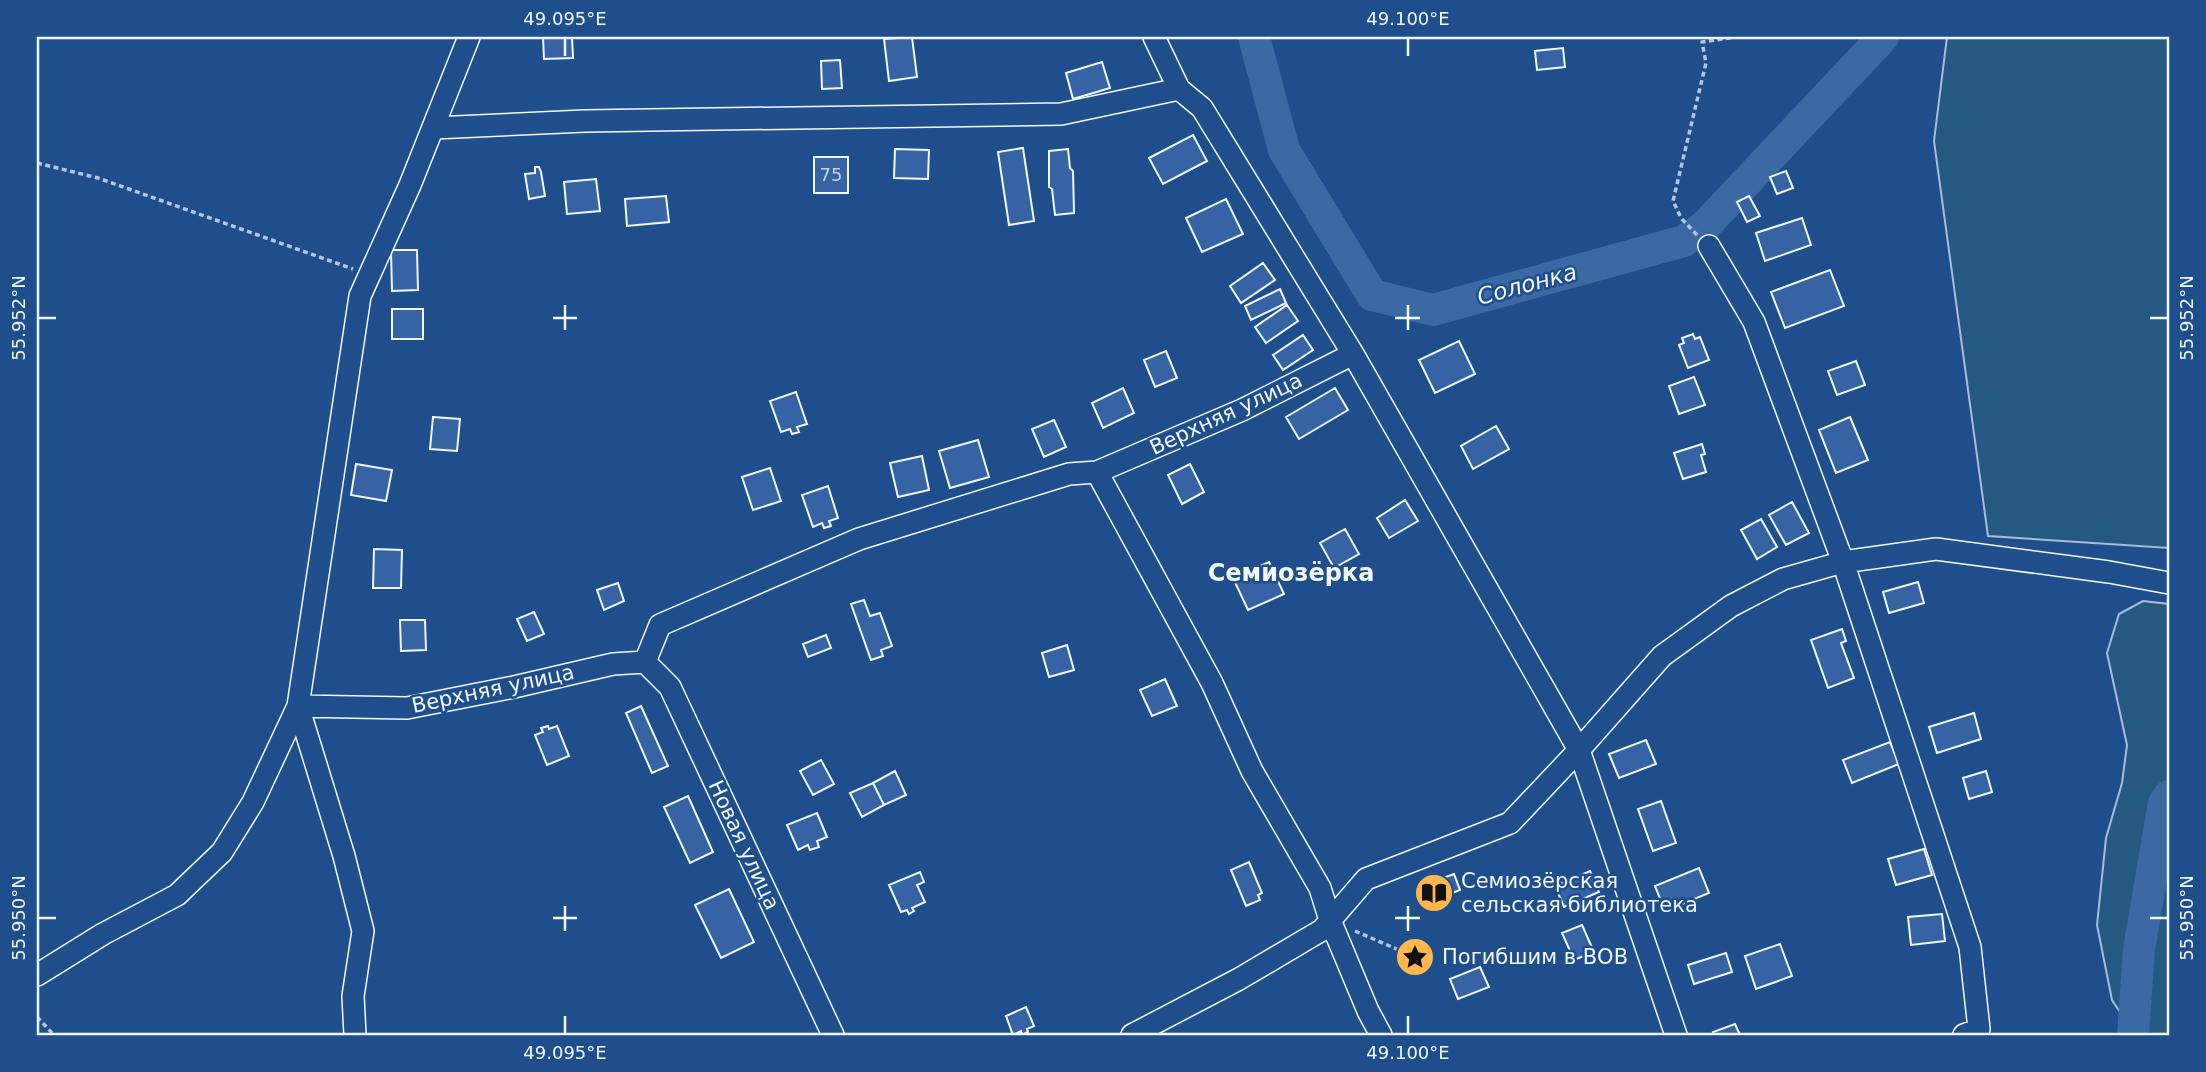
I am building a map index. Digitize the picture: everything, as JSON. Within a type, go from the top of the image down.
[{"type":"street","points":[[37,975],[103,934],[177,895],[222,852],[253,802],[298,706],[359,296],[434,128],[469,37]]},
{"type":"street","points":[[1154,37],[1179,89],[1202,108],[1353,354],[1579,750],[1676,1035]]},
{"type":"street","points":[[434,128],[584,121],[1061,114],[1179,89]]},
{"type":"street","points":[[1709,246],[1754,322],[1843,562],[1970,947],[1979,1029],[1964,1035]]},
{"type":"street","name":"Верхняя улица","points":[[298,706],[407,708],[613,664],[645,662],[660,625],[859,539],[1069,474],[1097,472],[1242,410],[1353,354]]},
{"type":"street","points":[[1097,472],[1212,683],[1252,771],[1320,888],[1330,920],[1368,1012],[1381,1035]]},
{"type":"street","points":[[1132,1035],[1239,979],[1322,930],[1367,879],[1510,822],[1579,750],[1662,656],[1731,606],[1783,579],[1843,562],[1936,549],[2109,572],[2169,583]]},
{"type":"street","name":"Новая улица","points":[[645,662],[670,687],[833,1035]]},
{"type":"street","points":[[298,706],[344,856],[363,931],[353,996],[355,1035]]},
{"type":"path","points":[[1681,218],[1673,201],[1706,63],[1702,42],[1737,37]]},
{"type":"path","points":[[37,163],[98,178],[369,275]]},
{"type":"path","points":[[1330,920],[1415,957]]},
{"type":"path","points":[[37,1017],[54,1035]]},
{"type":"shaded area","points":[[1947,37],[2169,37],[2169,548],[1988,536],[1934,141]]},
{"type":"shaded area","points":[[2143,601],[2169,604],[2169,1035],[2135,1035],[2112,1000],[2097,925],[2106,838],[2122,783],[2127,745],[2107,653],[2119,614]]},
{"type":"building","points":[[543,37],[572,37],[573,58],[544,59]]},
{"type":"building","points":[[912,37],[917,77],[889,81],[884,39]]},
{"type":"building","points":[[1563,48],[1565,67],[1537,70],[1535,51]]},
{"type":"building","points":[[840,60],[842,88],[822,89],[821,61]]},
{"type":"building","points":[[1102,62],[1110,88],[1073,99],[1066,73]]},
{"type":"building","points":[[1193,135],[1207,161],[1163,184],[1149,158]]},
{"type":"building","points":[[1023,148],[1034,221],[1009,225],[998,152]]},
{"type":"building","points":[[895,149],[929,150],[928,179],[894,178]]},
{"type":"building","points":[[1068,149],[1070,168],[1073,171],[1074,213],[1055,215],[1052,189],[1049,187],[1049,151]]},
{"type":"building","points":[[814,157],[848,157],[848,193],[814,193]]},
{"type":"building","points":[[535,167],[539,167],[541,172],[545,196],[529,199],[525,174],[535,173]]},
{"type":"building","points":[[1786,171],[1793,188],[1777,194],[1770,177]]},
{"type":"building","points":[[596,179],[600,211],[567,214],[564,182]]},
{"type":"building","points":[[666,196],[669,222],[627,226],[625,199]]},
{"type":"building","points":[[1749,196],[1760,216],[1747,222],[1737,202]]},
{"type":"building","points":[[1226,199],[1243,234],[1202,252],[1186,218]]},
{"type":"building","points":[[1802,218],[1811,245],[1765,261],[1756,233]]},
{"type":"building","points":[[391,250],[417,250],[418,290],[392,291]]},
{"type":"building","points":[[1263,263],[1275,280],[1241,303],[1230,286]]},
{"type":"building","points":[[1830,270],[1844,306],[1785,328],[1771,292]]},
{"type":"building","points":[[1280,289],[1286,303],[1251,320],[1245,306]]},
{"type":"building","points":[[1287,305],[1298,321],[1266,343],[1255,327]]},
{"type":"building","points":[[392,309],[423,309],[423,339],[392,339]]},
{"type":"building","points":[[1693,334],[1695,339],[1700,337],[1709,360],[1688,368],[1679,345],[1684,343],[1682,338]]},
{"type":"building","points":[[1303,335],[1313,350],[1283,370],[1273,355]]},
{"type":"building","points":[[1459,341],[1475,374],[1435,393],[1419,360]]},
{"type":"building","points":[[1166,351],[1177,378],[1155,387],[1144,360]]},
{"type":"building","points":[[1856,361],[1865,385],[1837,395],[1828,371]]},
{"type":"building","points":[[1694,377],[1705,405],[1679,414],[1669,386]]},
{"type":"building","points":[[1123,388],[1134,413],[1103,428],[1092,403]]},
{"type":"building","points":[[1335,388],[1348,410],[1299,439],[1286,417]]},
{"type":"building","points":[[796,392],[807,424],[797,427],[799,432],[792,434],[790,429],[781,432],[770,401]]},
{"type":"building","points":[[433,417],[460,419],[457,451],[430,449]]},
{"type":"building","points":[[1850,417],[1868,460],[1836,473],[1819,430]]},
{"type":"building","points":[[1054,420],[1066,447],[1044,457],[1032,429]]},
{"type":"building","points":[[1496,426],[1509,449],[1473,469],[1461,446]]},
{"type":"building","points":[[978,440],[989,477],[950,488],[939,451]]},
{"type":"building","points":[[1702,444],[1705,454],[1701,455],[1706,472],[1683,479],[1674,453]]},
{"type":"building","points":[[922,456],[929,490],[898,497],[890,463]]},
{"type":"building","points":[[356,464],[392,470],[386,501],[351,495]]},
{"type":"building","points":[[1190,464],[1204,492],[1182,504],[1168,475]]},
{"type":"building","points":[[770,468],[781,501],[753,510],[742,477]]},
{"type":"building","points":[[828,486],[838,518],[829,521],[831,526],[824,528],[822,523],[813,527],[802,495]]},
{"type":"building","points":[[1405,500],[1418,521],[1389,538],[1377,518]]},
{"type":"building","points":[[1792,502],[1809,533],[1786,545],[1769,515]]},
{"type":"building","points":[[1761,519],[1777,547],[1757,559],[1741,530]]},
{"type":"building","points":[[1345,529],[1359,554],[1334,568],[1320,543]]},
{"type":"building","points":[[374,549],[402,550],[401,588],[373,588]]},
{"type":"building","points":[[1269,562],[1284,594],[1248,610],[1233,578]]},
{"type":"building","points":[[1918,582],[1924,603],[1889,613],[1883,592]]},
{"type":"building","points":[[618,583],[624,601],[604,610],[597,590]]},
{"type":"building","points":[[864,600],[870,616],[880,613],[892,646],[881,650],[883,656],[871,660],[851,604]]},
{"type":"building","points":[[534,612],[544,634],[527,641],[517,619]]},
{"type":"building","points":[[400,620],[425,620],[426,650],[401,651]]},
{"type":"building","points":[[1842,629],[1846,641],[1841,643],[1854,678],[1828,688],[1811,640]]},
{"type":"building","points":[[826,635],[831,648],[808,657],[803,644]]},
{"type":"building","points":[[1067,645],[1074,670],[1049,677],[1042,653]]},
{"type":"building","points":[[1165,679],[1177,706],[1152,716],[1140,690]]},
{"type":"building","points":[[641,706],[668,766],[652,773],[626,713]]},
{"type":"building","points":[[1974,713],[1981,739],[1937,753],[1929,727]]},
{"type":"building","points":[[548,726],[549,729],[557,726],[569,756],[547,765],[535,735],[543,732],[541,728]]},
{"type":"building","points":[[1646,740],[1656,764],[1619,778],[1609,754]]},
{"type":"building","points":[[1890,742],[1899,764],[1852,783],[1843,760]]},
{"type":"building","points":[[821,760],[834,784],[813,795],[800,771]]},
{"type":"building","points":[[895,771],[906,795],[884,805],[873,783]]},
{"type":"building","points":[[1986,771],[1992,792],[1969,799],[1963,778]]},
{"type":"building","points":[[873,783],[884,805],[862,817],[850,793]]},
{"type":"building","points":[[688,796],[713,852],[690,863],[664,807]]},
{"type":"building","points":[[1661,801],[1676,843],[1653,851],[1638,809]]},
{"type":"building","points":[[817,813],[827,837],[817,841],[819,847],[810,850],[808,845],[798,850],[787,825]]},
{"type":"building","points":[[1924,849],[1932,875],[1896,885],[1888,859]]},
{"type":"building","points":[[1249,862],[1262,893],[1258,895],[1260,900],[1246,906],[1231,870]]},
{"type":"building","points":[[1699,868],[1709,893],[1665,911],[1655,886]]},
{"type":"building","points":[[1590,871],[1599,892],[1564,907],[1555,886]]},
{"type":"building","points":[[920,872],[924,882],[917,885],[925,902],[912,908],[914,911],[909,914],[907,910],[901,912],[889,885]]},
{"type":"building","points":[[1454,874],[1460,890],[1430,902],[1423,885]]},
{"type":"building","points":[[729,889],[754,942],[721,958],[695,905]]},
{"type":"building","points":[[1942,914],[1945,941],[1911,945],[1908,917]]},
{"type":"building","points":[[1582,925],[1594,952],[1574,960],[1562,933]]},
{"type":"building","points":[[1780,944],[1792,976],[1756,989],[1745,956]]},
{"type":"building","points":[[1726,953],[1732,972],[1694,984],[1688,965]]},
{"type":"building","points":[[1480,967],[1489,987],[1458,999],[1450,979]]},
{"type":"building","points":[[1026,1007],[1034,1026],[1022,1035],[1021,1031],[1013,1035],[1006,1016]]},
{"type":"building","points":[[1735,1024],[1740,1035],[1714,1035],[1713,1032]]},
{"type":"waterway","name":"Солонка","points":[[1254,37],[1284,150],[1372,295],[1433,310],[1684,241],[1705,226],[1883,37]]},
{"type":"waterway","name":"Солонка","points":[[2133,1035],[2139,949],[2164,803],[2169,796]]},
{"type":"place","name":"Семиозёрская сельская библиотека","points":[[1434,893]]},
{"type":"place","name":"Погибшим в ВОВ","points":[[1415,957]]},
{"type":"district","name":"Семиозёрка","points":[[1291,573]]}]
